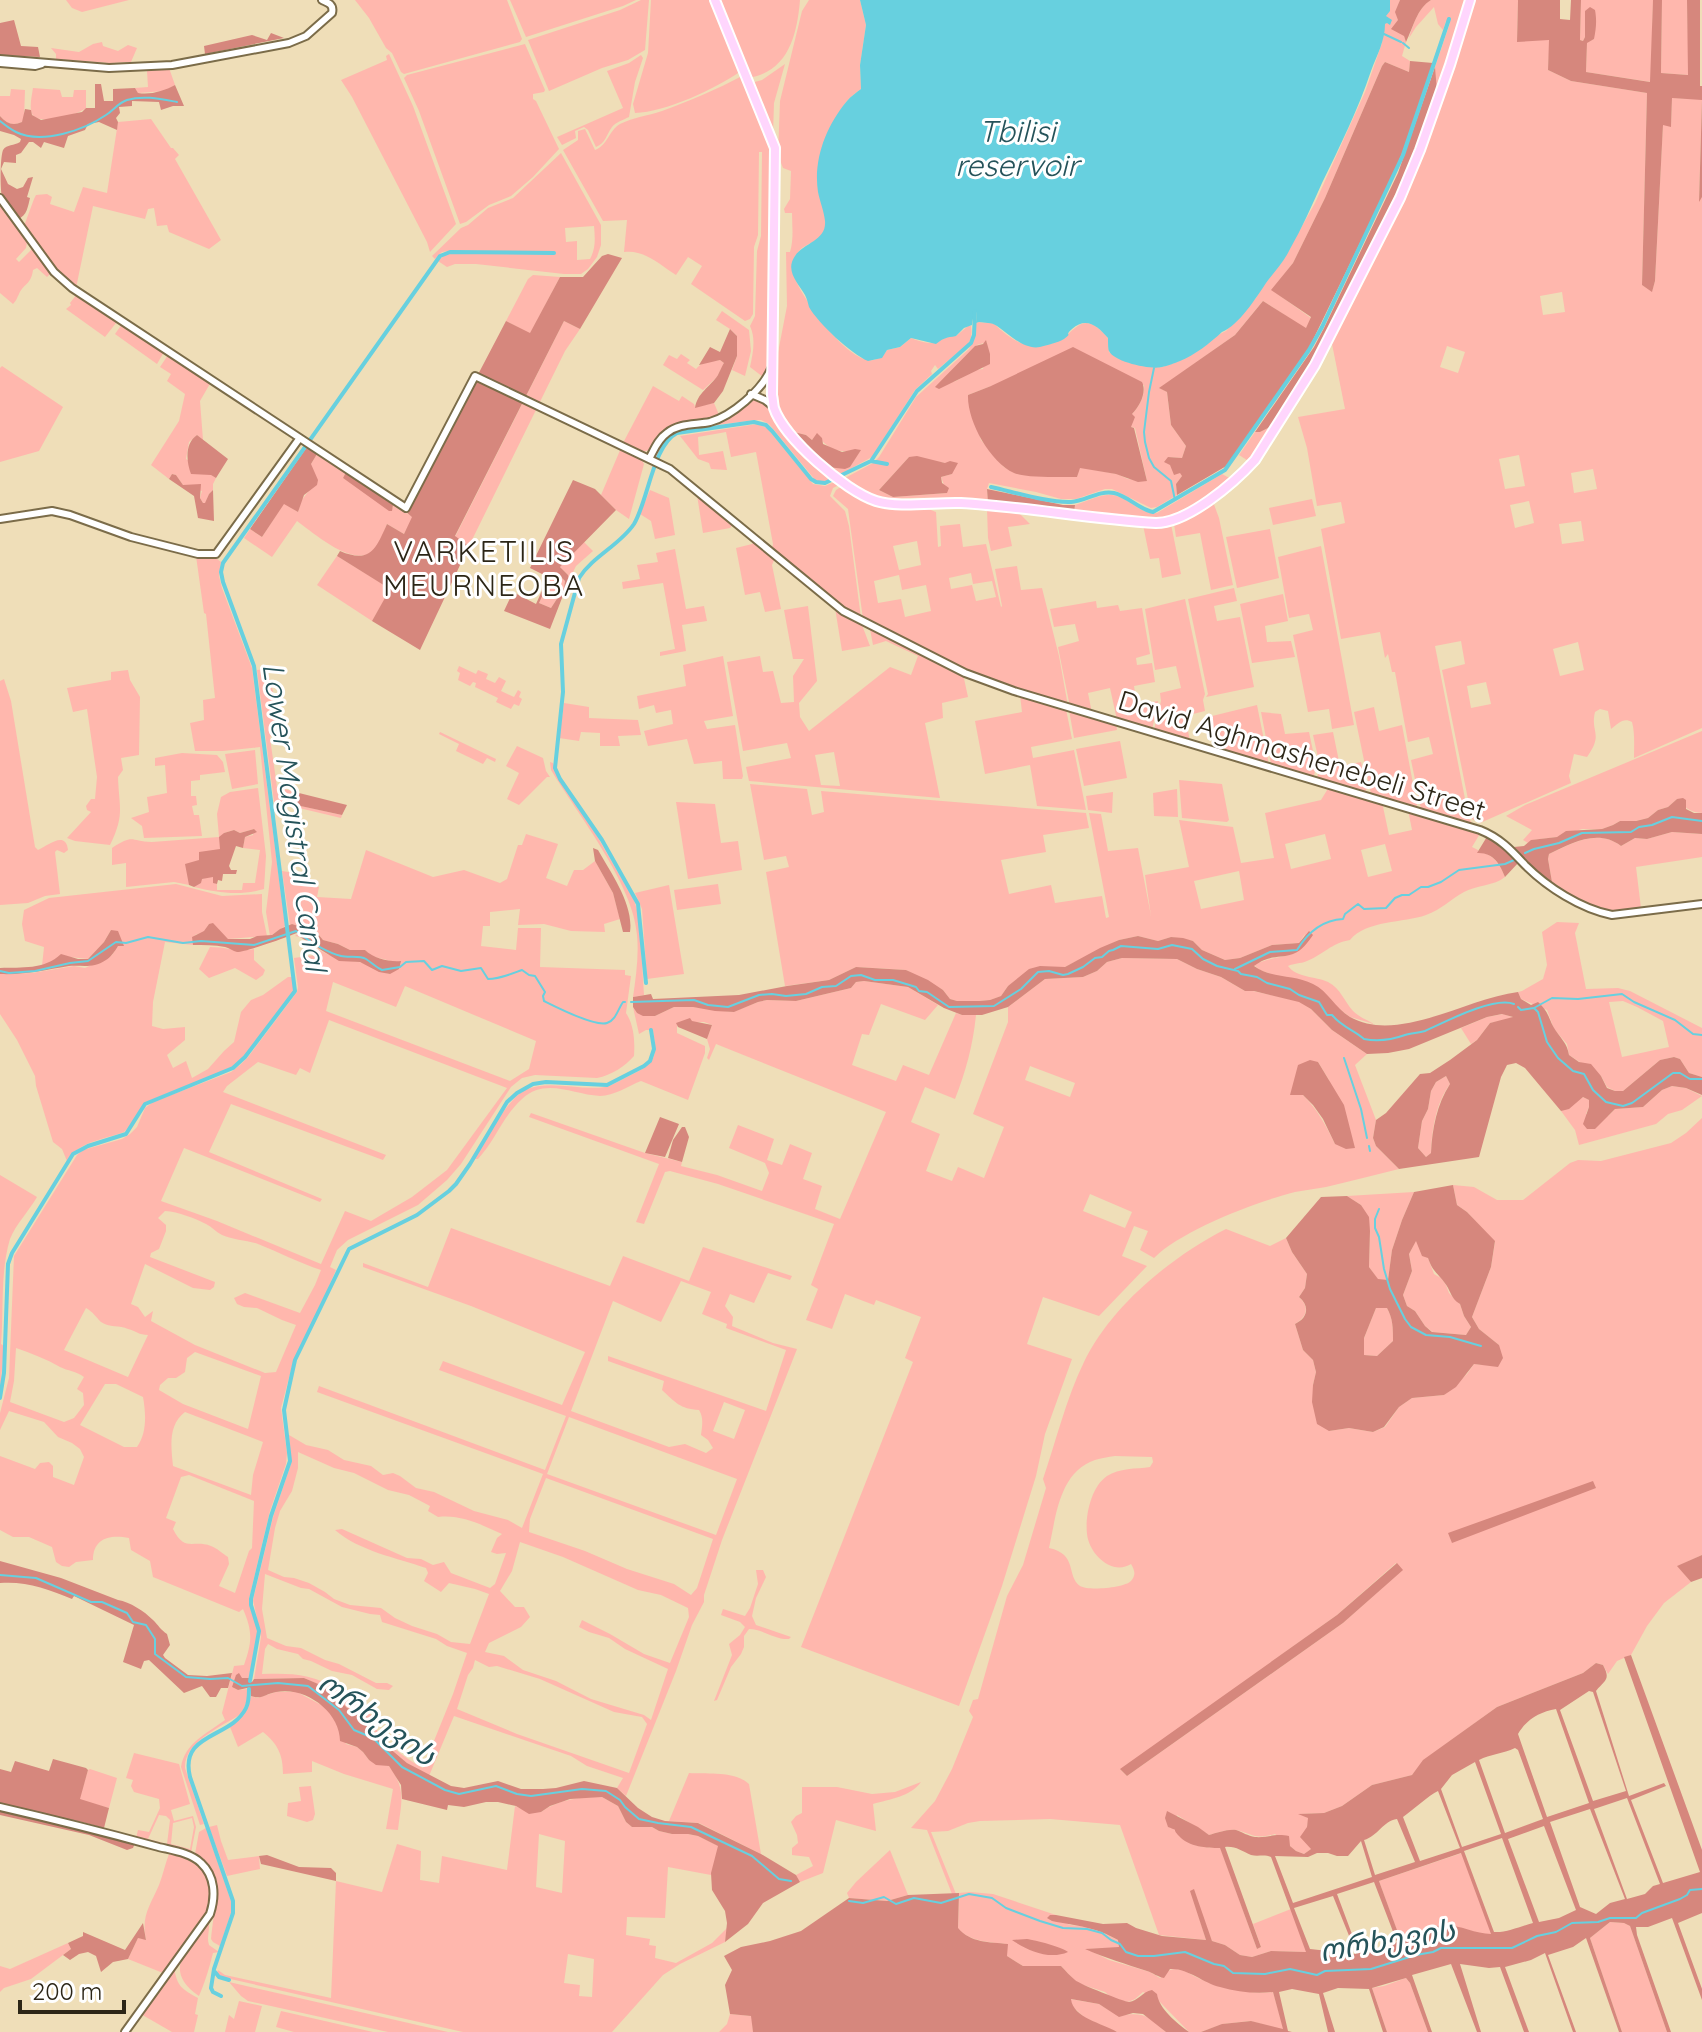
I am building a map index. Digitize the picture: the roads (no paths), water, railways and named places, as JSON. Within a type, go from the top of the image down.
[{"type":"main road","points":[[715,0],[775,148],[772,365],[774,407],[787,430],[811,457],[833,475],[864,496],[884,503],[963,503],[1156,523],[1180,518],[1233,482],[1255,460],[1315,365],[1400,198],[1420,150],[1470,0]]},
{"type":"street","points":[[0,61],[109,68],[154,67],[195,61],[289,43],[306,36],[332,13],[331,4],[322,0]]},
{"type":"street","points":[[0,198],[62,280],[301,440],[216,554],[198,554],[131,537],[52,511],[0,519]]},
{"type":"street","points":[[650,460],[659,441],[670,430],[713,421],[735,410],[769,374],[772,365]]},
{"type":"street","name":"David Aghmashenebeli Street","points":[[301,440],[406,508],[475,376],[677,474],[843,611],[965,673],[1014,691],[1480,830],[1503,842],[1555,889],[1600,913],[1612,915],[1702,904]]},
{"type":"street","points":[[751,394],[774,407]]},
{"type":"street","points":[[0,1807],[191,1856],[204,1866],[211,1878],[214,1893],[210,1914],[125,2032]]},
{"type":"water","name":"Tbilisi reservoir","points":[[860,0],[1390,0],[1390,11],[1386,16],[1392,20],[1390,25],[1385,24],[1380,48],[1355,114],[1288,254],[1241,317],[1197,352],[1162,367],[1133,364],[1112,355],[1108,338],[1096,326],[1087,323],[1077,325],[1061,340],[1040,347],[1028,346],[995,325],[976,323],[977,312],[974,312],[972,325],[956,336],[936,344],[911,338],[900,347],[887,350],[882,358],[868,361],[844,345],[813,314],[791,266],[795,256],[822,234],[824,217],[817,180],[819,156],[833,121],[849,99],[861,89],[860,65],[866,25]]},
{"type":"waterway","points":[[991,487],[1062,502],[1114,493],[1153,512],[1225,470],[1322,327],[1403,155],[1449,19]]},
{"type":"waterway","points":[[1384,34],[1401,42]]},
{"type":"waterway","points":[[1403,43],[1409,48]]},
{"type":"waterway","points":[[0,121],[26,136],[50,136],[86,126],[127,100],[146,98],[177,102]]},
{"type":"waterway","name":"Lower Magistral Canal","points":[[0,1398],[4,1373],[8,1264],[73,1154],[126,1134],[145,1104],[233,1068],[245,1057],[295,991],[254,666],[223,582],[223,563],[440,256],[450,252],[554,253]]},
{"type":"waterway","points":[[646,983],[638,904],[602,840],[555,768],[563,692],[561,644],[579,578],[634,524],[662,449],[677,433],[754,422],[766,425],[816,482],[825,483],[871,461],[917,391],[971,343],[975,311]]},
{"type":"waterway","points":[[1154,368],[1145,442],[1154,467],[1171,481],[1175,500]]},
{"type":"waterway","points":[[871,461],[887,464]]},
{"type":"waterway","points":[[1525,853],[1582,833],[1631,832],[1672,817],[1702,821]]},
{"type":"waterway","points":[[1235,969],[1270,952],[1297,950],[1316,928],[1343,919],[1358,904],[1364,909],[1386,908],[1395,898],[1441,882],[1459,870],[1514,860]]},
{"type":"waterway","points":[[0,971],[35,971],[88,961],[116,942],[126,943],[148,937],[183,943],[201,941],[254,945],[296,931],[329,952],[363,958],[382,970],[400,967],[406,962],[424,961],[432,970],[442,966],[461,971],[481,968],[488,979],[522,970],[535,976],[545,992],[544,1001],[594,1022],[610,1022],[625,1002]]},
{"type":"waterway","points":[[631,1002],[694,1000],[728,1007],[759,995],[806,994],[861,975],[916,987],[949,1007],[994,1006],[1021,989],[1038,972],[1068,974],[1121,946],[1158,949],[1172,945],[1192,949],[1217,966],[1257,977],[1319,1002],[1327,1015],[1332,1015],[1364,1039],[1395,1038],[1425,1031],[1482,1007],[1505,1002],[1514,1004]]},
{"type":"waterway","points":[[1534,1008],[1552,998],[1578,999],[1622,994],[1675,1020],[1693,1034],[1702,1035]]},
{"type":"waterway","points":[[1518,1007],[1521,1010],[1534,1008],[1538,1012],[1547,1042],[1558,1058],[1573,1071],[1584,1074],[1593,1090],[1606,1102],[1623,1106],[1632,1103],[1673,1073],[1690,1079],[1702,1079]]},
{"type":"waterway","points":[[250,1681],[259,1631],[251,1599],[271,1516],[290,1461],[284,1410],[295,1360],[349,1249],[417,1215],[449,1191],[470,1164],[507,1102],[517,1093],[533,1084],[546,1082],[607,1085],[650,1061],[654,1049],[651,1030]]},
{"type":"waterway","points":[[1344,1058],[1367,1138]]},
{"type":"waterway","points":[[1369,1146],[1370,1151]]},
{"type":"waterway","points":[[1379,1209],[1375,1228],[1384,1269],[1405,1319],[1411,1327],[1426,1335],[1450,1337],[1481,1346]]},
{"type":"waterway","name":"ორხევის","points":[[0,1575],[36,1578],[91,1602],[102,1602],[127,1613],[133,1622],[146,1625],[155,1639],[155,1654],[186,1677],[228,1678],[242,1686],[278,1683],[308,1686],[339,1710],[354,1730],[373,1738],[402,1767],[445,1790],[459,1794],[496,1786],[531,1796],[582,1789],[606,1791],[639,1819],[691,1827],[752,1856],[779,1879],[791,1881]]},
{"type":"waterway","points":[[221,1996],[211,1988],[214,1969],[233,1913],[233,1901],[190,1777],[189,1762],[199,1744],[239,1718],[247,1706],[249,1689]]},
{"type":"waterway","name":"ორხევის","points":[[849,1901],[863,1903],[884,1897],[896,1904],[914,1898],[941,1903],[969,1894],[992,1898],[1006,1908],[1063,1928],[1102,1933],[1120,1944],[1126,1952],[1138,1956],[1185,1952],[1224,1966],[1233,1973],[1265,1974],[1290,1969],[1317,1975],[1325,1971],[1371,1969],[1441,1948],[1512,1948],[1572,1923],[1636,1918],[1680,1899],[1690,1890],[1702,1889]]},
{"type":"waterway","points":[[215,1972],[229,1980]]},
{"type":"district","name":"VARKETILIS MEURNEOBA","points":[[484,569]]}]
